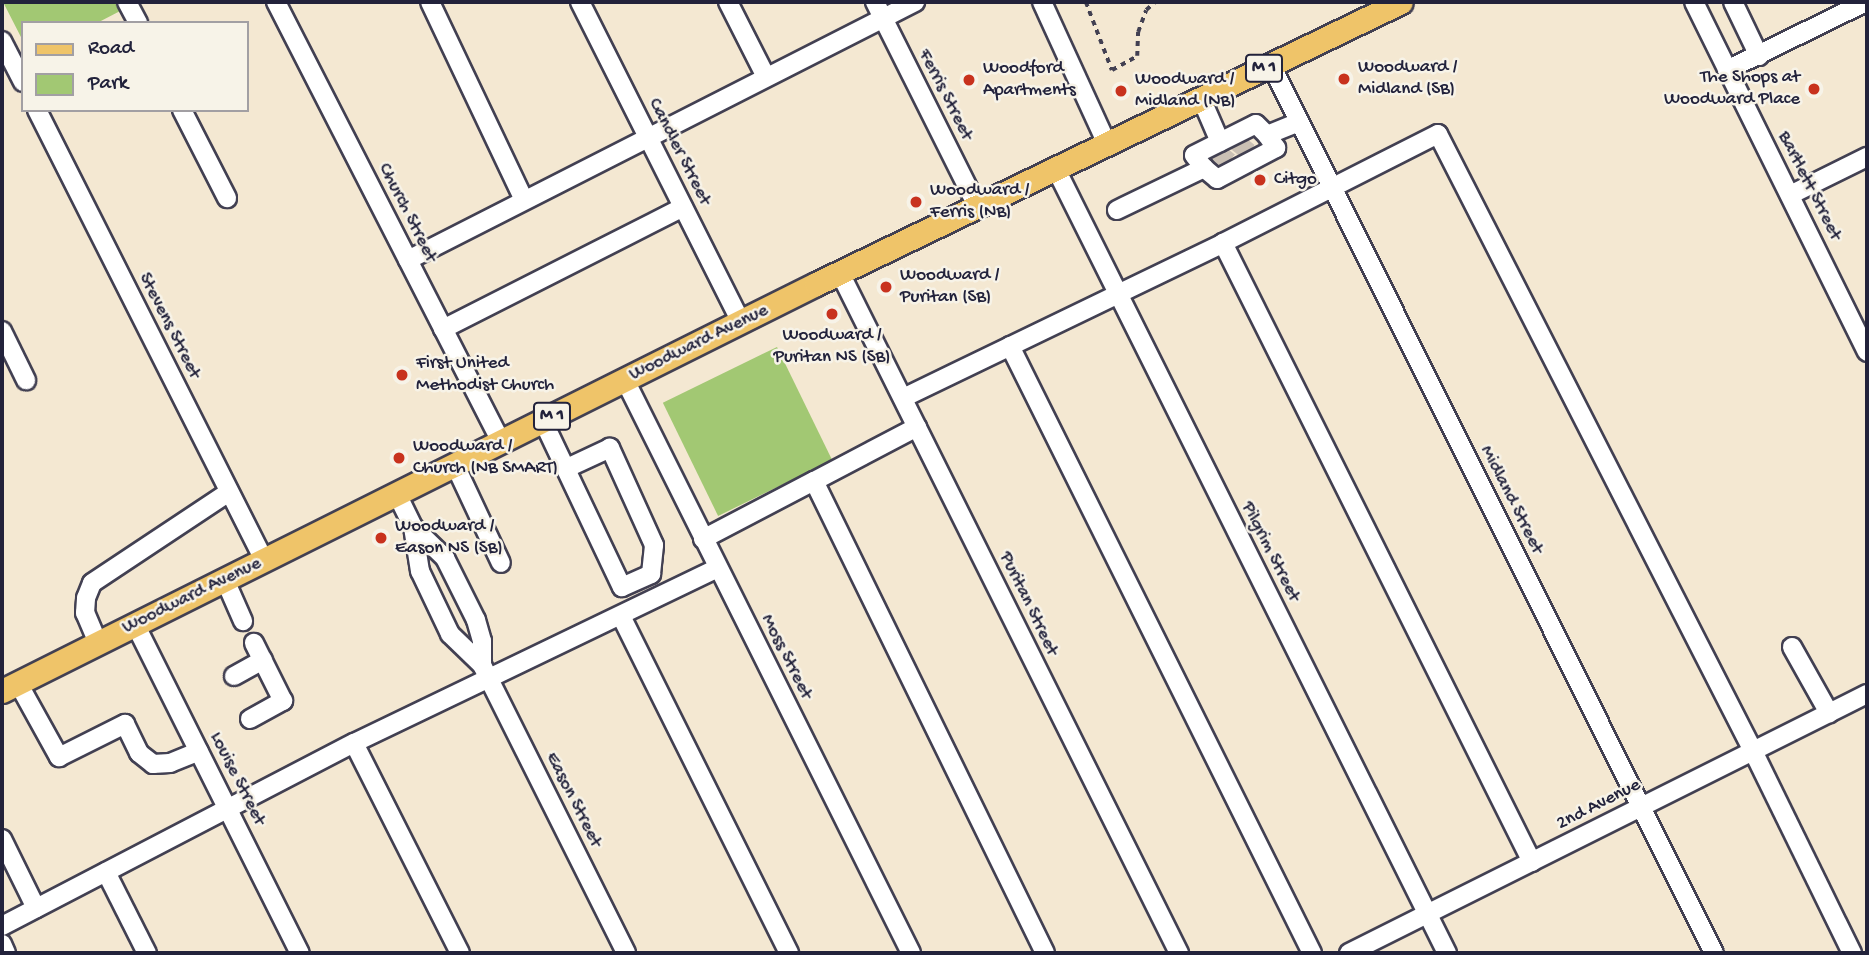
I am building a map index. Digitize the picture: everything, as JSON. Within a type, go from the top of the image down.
[{"type":"main road","name":"Woodward Avenue","points":[[10,687],[840,273],[1401,2]]},
{"type":"street","points":[[127,2],[137,21]]},
{"type":"street","name":"Church Street","points":[[276,2],[501,442]]},
{"type":"street","points":[[430,2],[524,200]]},
{"type":"street","name":"Candler Street","points":[[580,2],[741,322]]},
{"type":"street","points":[[728,2],[766,77]]},
{"type":"street","points":[[408,260],[766,77],[879,10],[915,2]]},
{"type":"street","points":[[1042,2],[1107,144]]},
{"type":"street","name":"Bartlett Street","points":[[1694,2],[1790,195],[1863,332],[1867,352]]},
{"type":"street","points":[[1732,2],[1759,56]]},
{"type":"street","points":[[1727,70],[1866,2]]},
{"type":"street","name":"Ferris Street","points":[[879,10],[978,208]]},
{"type":"street","points":[[2,41],[21,78]]},
{"type":"street","name":"Midland Street","points":[[1271,65],[1714,953]]},
{"type":"street","points":[[1200,98],[1231,147],[1233,166],[1217,179],[1194,155],[1231,147],[1276,148],[1256,124],[1231,147]]},
{"type":"street","name":"Stevens Street","points":[[38,112],[264,560]]},
{"type":"street","points":[[183,112],[227,198]]},
{"type":"street","points":[[1267,135],[1299,122]]},
{"type":"street","points":[[903,398],[1223,243],[1438,134],[1753,751],[1852,953]]},
{"type":"street","points":[[1790,195],[1867,157]]},
{"type":"street","points":[[1117,210],[1204,168]]},
{"type":"street","name":"Pilgrim Street","points":[[1056,169],[1447,953]]},
{"type":"street","points":[[443,329],[683,206]]},
{"type":"street","points":[[1223,243],[1532,862]]},
{"type":"street","name":"Puritan Street","points":[[840,273],[1179,953]]},
{"type":"street","points":[[2,331],[26,380]]},
{"type":"street","points":[[1010,346],[1312,953]]},
{"type":"street","name":"Moss Street","points":[[625,380],[911,953]]},
{"type":"street","points":[[543,421],[622,587],[651,574],[654,545],[610,448],[567,468]]},
{"type":"street","points":[[703,538],[917,428]]},
{"type":"street","points":[[455,465],[501,564]]},
{"type":"street","points":[[814,481],[1045,953]]},
{"type":"street","points":[[98,643],[85,614],[86,598],[92,583],[229,492]]},
{"type":"street","name":"Eason Street","points":[[397,494],[413,527],[420,571],[450,634],[485,671],[626,953]]},
{"type":"street","name":"Eason Street","points":[[413,527],[445,558],[470,607],[482,640],[485,671]]},
{"type":"street","points":[[2,926],[229,810],[485,671],[621,616],[718,568]]},
{"type":"street","points":[[225,580],[243,621]]},
{"type":"street","points":[[621,616],[789,953]]},
{"type":"street","name":"Louise Street","points":[[135,624],[300,953]]},
{"type":"street","points":[[250,719],[284,701],[254,643]]},
{"type":"street","points":[[1792,647],[1829,713]]},
{"type":"street","points":[[234,677],[263,660]]},
{"type":"street","points":[[10,687],[59,757],[125,724],[139,753],[153,764],[170,763],[199,751]]},
{"type":"street","name":"2nd Avenue","points":[[1349,953],[1867,694]]},
{"type":"street","points":[[354,743],[460,953]]},
{"type":"street","points":[[2,839],[36,908]]},
{"type":"street","points":[[106,873],[147,953]]},
{"type":"street","points":[[2,944],[6,953]]},
{"type":"path","points":[[1086,2],[1112,70],[1137,56],[1138,32],[1146,10],[1155,2]]},
{"type":"green space","points":[[3,2],[120,2],[124,9],[101,21],[21,21],[21,37]]},
{"type":"green space","points":[[777,347],[832,460],[718,516],[663,403]]},
{"type":"tunnel","points":[[1235,141],[1249,152]]},
{"type":"tunnel","points":[[1215,150],[1230,162]]},
{"type":"place","name":"Woodward / Midland (SB)","points":[[1344,79]]},
{"type":"place","name":"Woodford Apartments","points":[[969,80]]},
{"type":"place","name":"The Shops at Woodward Place","points":[[1814,89]]},
{"type":"place","name":"Woodward / Midland (NB)","points":[[1121,91]]},
{"type":"place","name":"Citgo","points":[[1260,180]]},
{"type":"place","name":"Woodward / Ferris (NB)","points":[[916,202]]},
{"type":"place","name":"Woodward / Puritan (SB)","points":[[886,287]]},
{"type":"place","name":"Woodward / Puritan NS (SB)","points":[[832,314]]},
{"type":"place","name":"First United Methodist Church","points":[[402,375]]},
{"type":"place","name":"Woodward / Church (NB SMART)","points":[[399,458]]},
{"type":"place","name":"Woodward / Eason NS (SB)","points":[[381,538]]}]
